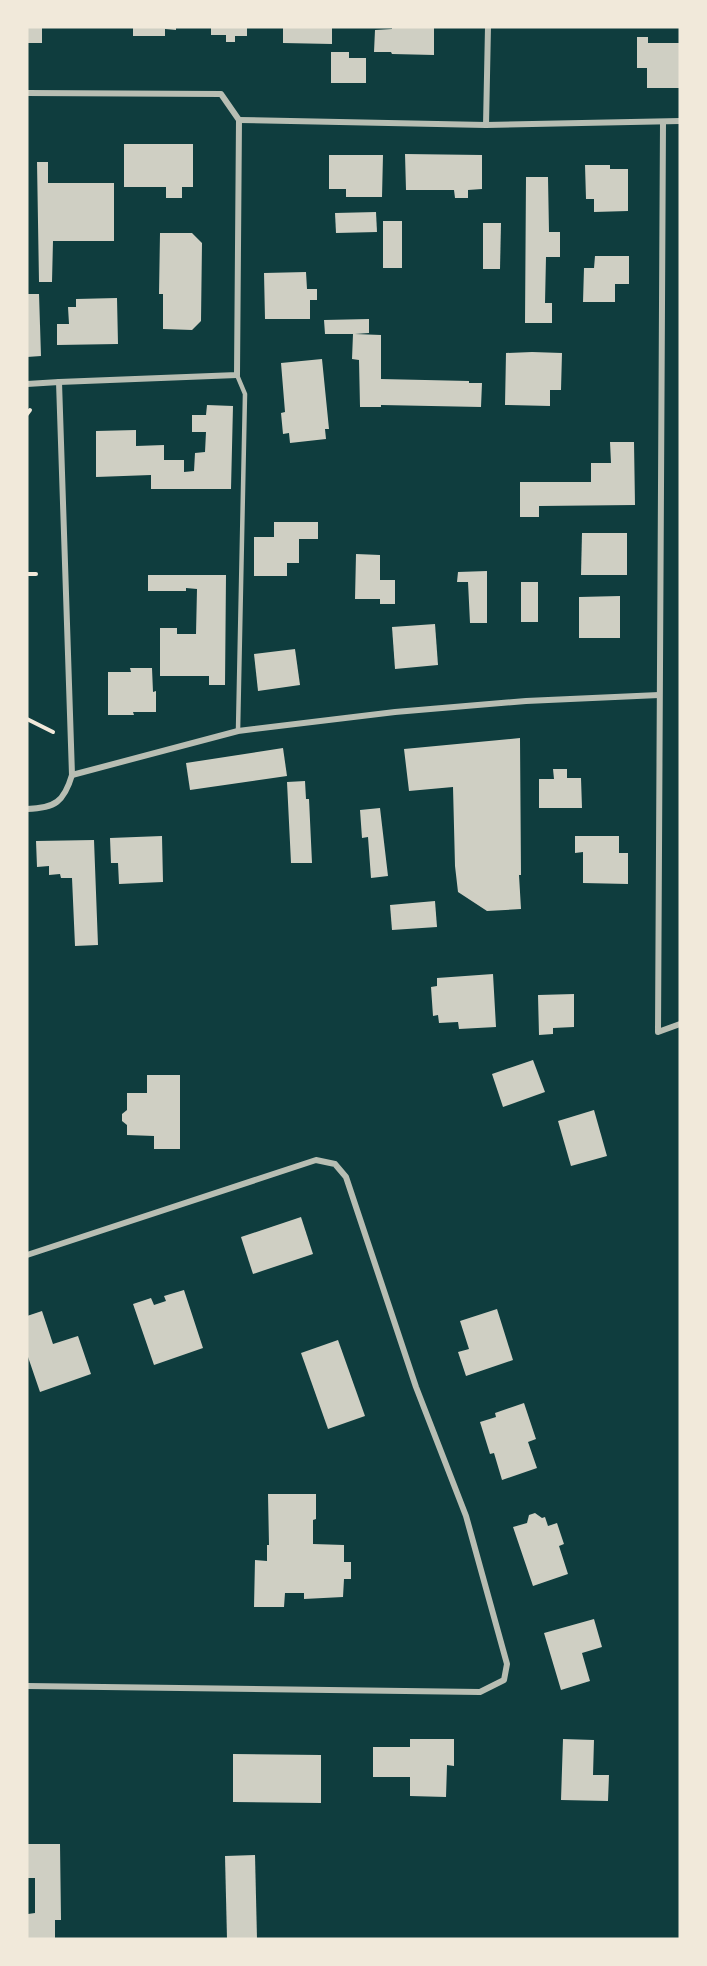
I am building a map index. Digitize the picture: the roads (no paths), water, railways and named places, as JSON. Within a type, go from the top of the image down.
[{"type":"street","points":[[486,125],[488,27]]},
{"type":"street","points":[[27,93],[221,94],[239,120],[237,375],[27,384]]},
{"type":"street","points":[[239,120],[486,125],[680,122]]},
{"type":"street","points":[[663,122],[658,1032],[680,1024]]},
{"type":"street","points":[[27,809],[56,804],[67,791],[72,775],[59,382]]},
{"type":"street","points":[[72,775],[238,731],[395,712],[526,701],[659,695]]},
{"type":"street","points":[[27,1255],[316,1160],[334,1164],[345,1177],[416,1387],[466,1516],[507,1664],[504,1680],[480,1692],[27,1686]]},
{"type":"lane","points":[[237,375],[245,394],[238,731]]}]
